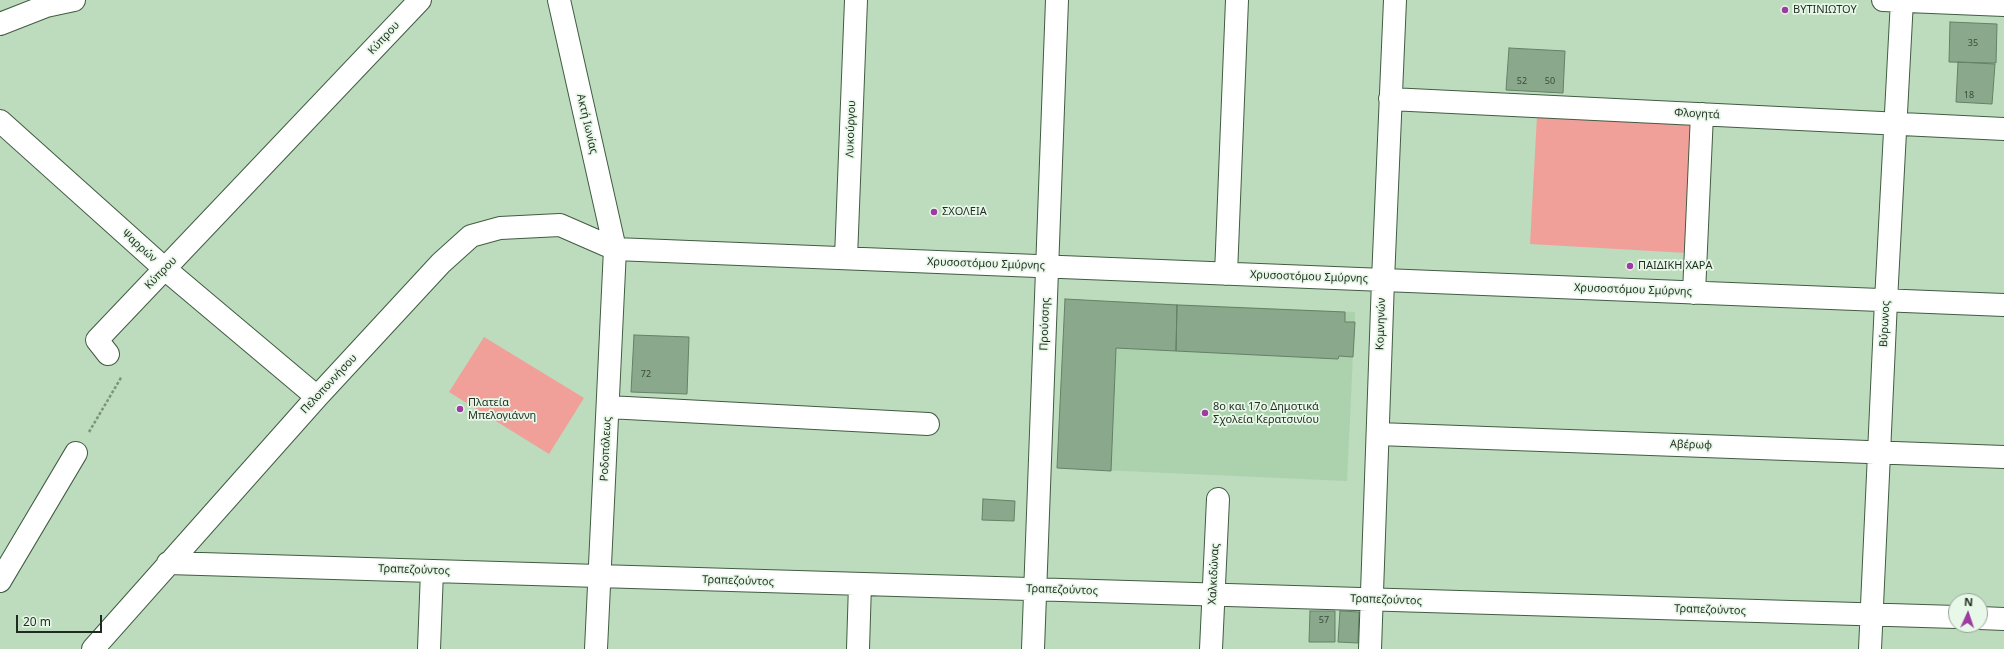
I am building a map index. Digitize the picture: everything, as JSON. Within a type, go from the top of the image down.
[{"type":"street","points":[[0,24],[46,6],[74,0]]},
{"type":"street","name":"Κύπρου","points":[[108,354],[97,340],[420,0]]},
{"type":"street","name":"Ακτή Ιωνίας","points":[[559,0],[615,249]]},
{"type":"street","name":"Λυκούργου","points":[[846,258],[856,0]]},
{"type":"street","name":"Προύσσης","points":[[1033,649],[1057,0]]},
{"type":"street","points":[[1226,274],[1237,0]]},
{"type":"street","name":"Κομνηνών","points":[[1370,649],[1383,280],[1395,0]]},
{"type":"street","points":[[1896,0],[2004,5]]},
{"type":"street","name":"Βύρωνος","points":[[1870,649],[1895,123],[1896,0]]},
{"type":"street","name":"Φλογητά","points":[[1390,99],[2004,129]]},
{"type":"street","points":[[1694,293],[1702,114]]},
{"type":"street","name":"Ψαρρών","points":[[0,121],[165,269],[317,398]]},
{"type":"street","name":"Πελοποννήσου","points":[[93,649],[168,563],[317,398],[441,263],[471,236],[500,228],[560,225],[615,249]]},
{"type":"street","name":"Χρυσοστόμου Σμύρνης","points":[[615,249],[2004,305]]},
{"type":"street","name":"Ροδοπόλεως","points":[[596,649],[615,249]]},
{"type":"street","points":[[608,407],[928,424]]},
{"type":"street","name":"Αβέρωφ","points":[[1378,434],[1879,451],[2004,457]]},
{"type":"street","points":[[0,582],[76,453]]},
{"type":"street","name":"Χαλκιδώνας","points":[[1211,649],[1218,499]]},
{"type":"street","name":"Τραπεζούντος","points":[[168,563],[1948,617]]},
{"type":"street","points":[[429,649],[432,571]]},
{"type":"street","points":[[858,649],[860,584]]},
{"type":"street","points":[[1988,618],[2004,619]]},
{"type":"path","points":[[76,453],[123,375],[108,354]]},
{"type":"shaded area","points":[[1537,116],[1694,124],[1687,253],[1530,244]]},
{"type":"shaded area","name":"8ο και 17ο Δημοτικά Σχολεία Κερατσινίου","points":[[1065,299],[1355,312],[1347,481],[1057,468]]},
{"type":"shaded area","points":[[484,337],[584,398],[549,454],[449,392]]},
{"type":"building","points":[[1950,22],[1997,24],[1996,63],[1949,62]]},
{"type":"building","points":[[1509,48],[1565,51],[1563,93],[1506,90]]},
{"type":"building","points":[[1958,62],[1995,64],[1992,104],[1956,102]]},
{"type":"building","points":[[1065,299],[1177,305],[1176,351],[1116,348],[1111,471],[1057,468]]},
{"type":"building","points":[[1177,305],[1345,312],[1345,322],[1355,322],[1353,357],[1339,356],[1338,359],[1176,351]]},
{"type":"building","points":[[634,335],[689,337],[687,394],[631,392]]},
{"type":"building","points":[[983,499],[1015,501],[1014,521],[982,520]]},
{"type":"building","points":[[1310,611],[1335,611],[1335,642],[1309,642]]},
{"type":"building","points":[[1340,611],[1359,612],[1358,643],[1338,642]]},
{"type":"place","name":"ΒΥΤΙΝΙΩΤΟΥ","points":[[1785,10]]},
{"type":"place","name":"ΣΧΟΛΕΙΑ","points":[[934,212]]},
{"type":"place","name":"ΠΑΙΔΙΚΗ ΧΑΡΑ","points":[[1630,266]]},
{"type":"place","name":"Πλατεία Μπελογιάννη","points":[[460,409]]},
{"type":"place","name":"8ο και 17ο Δημοτικά Σχολεία Κερατσινίου","points":[[1205,413]]}]
